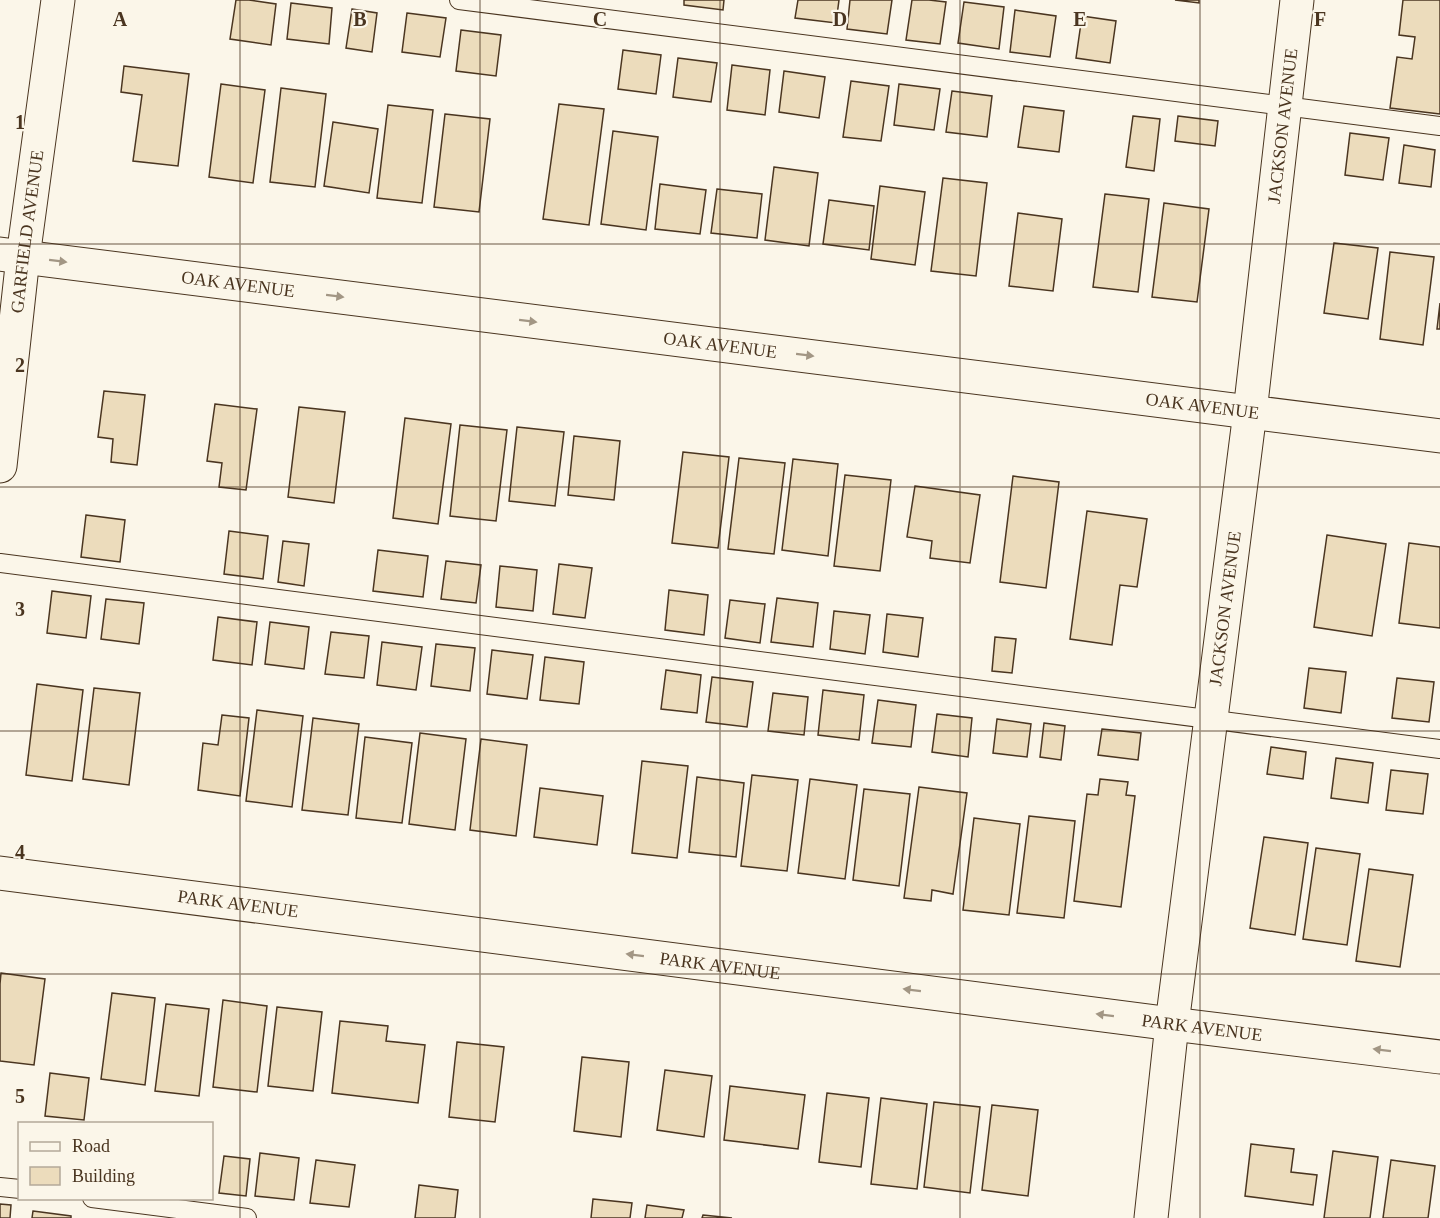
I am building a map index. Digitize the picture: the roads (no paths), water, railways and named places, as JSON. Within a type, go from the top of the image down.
[{"type":"street","name":"GARFIELD AVENUE","points":[[0,466],[12,255],[58,0]]},
{"type":"street","name":"JACKSON AVENUE","points":[[1151,1218],[1172,1024],[1250,412],[1297,0]]},
{"type":"street","name":"OAK AVENUE","points":[[12,255],[1440,436]]},
{"type":"street","name":"PARK AVENUE","points":[[0,873],[1440,1057]]},
{"type":"lane","points":[[459,0],[1440,126]]},
{"type":"lane","points":[[0,563],[1440,748]]},
{"type":"lane","points":[[0,1187],[18,1190]]},
{"type":"lane","points":[[108,1200],[247,1218]]}]
